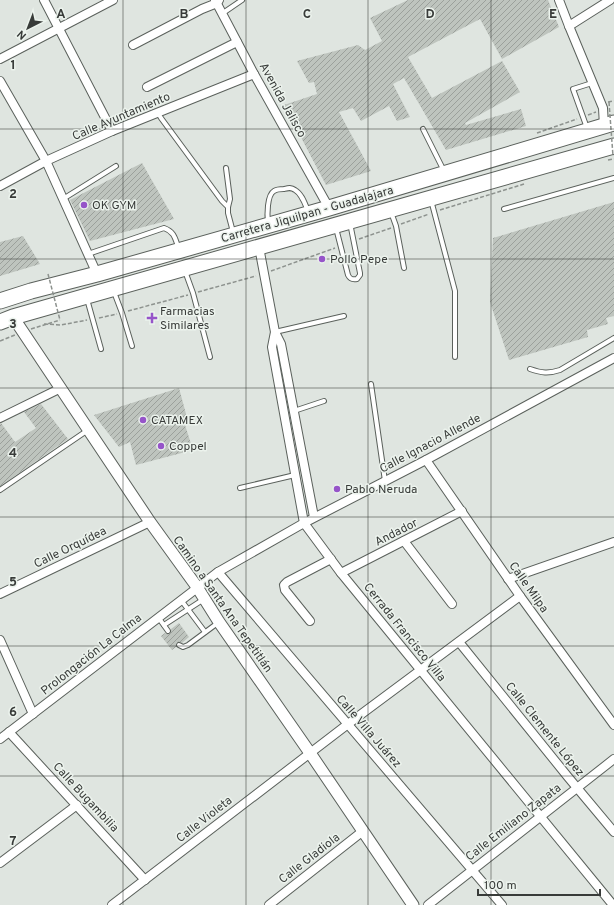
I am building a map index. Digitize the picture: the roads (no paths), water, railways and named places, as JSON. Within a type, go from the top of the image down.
[{"type":"highway","name":"Carretera Jiquilpan - Guadalajara","points":[[0,301],[329,208],[609,125]]},
{"type":"highway","name":"Carretera Jiquilpan - Guadalajara","points":[[7,320],[390,209],[432,205],[613,151]]},
{"type":"street","points":[[44,0],[112,132]]},
{"type":"street","points":[[0,59],[114,0]]},
{"type":"street","points":[[559,0],[609,125]]},
{"type":"street","points":[[569,26],[610,0]]},
{"type":"street","points":[[133,45],[217,1]]},
{"type":"street","name":"Avenida Jalisco","points":[[217,1],[236,42],[329,208]]},
{"type":"street","points":[[147,87],[236,42]]},
{"type":"street","name":"Calle Ayuntamiento","points":[[0,186],[46,161],[112,132],[254,74]]},
{"type":"street","points":[[0,81],[46,161],[97,274]]},
{"type":"street","name":"Cerrada Francisco Villa","points":[[259,247],[275,332],[281,344],[314,517]]},
{"type":"street","name":"Camino a Santa Ana Tepetitlán","points":[[7,320],[22,332],[150,522],[204,598],[413,905]]},
{"type":"street","name":"Cerrada Francisco Villa","points":[[275,332],[272,347],[304,523],[340,573],[613,905]]},
{"type":"street","name":"Calle Ignacio Allende","points":[[197,588],[218,572],[314,517],[426,460],[614,358]]},
{"type":"street","points":[[0,418],[60,388]]},
{"type":"street","name":"Calle Milpa","points":[[426,460],[520,596],[614,725]]},
{"type":"street","name":"Andador","points":[[340,573],[462,512]]},
{"type":"street","name":"Calle Orquídea","points":[[0,594],[150,522]]},
{"type":"street","points":[[404,541],[452,604]]},
{"type":"street","points":[[508,579],[614,542]]},
{"type":"street","points":[[310,621],[285,590],[284,585],[331,559]]},
{"type":"street","name":"Calle Villa Juárez","points":[[218,572],[502,905]]},
{"type":"street","name":"Prolongación La Calma","points":[[0,739],[197,588]]},
{"type":"street","name":"Calle Violeta","points":[[112,905],[348,724],[520,596]]},
{"type":"street","points":[[0,640],[33,714]]},
{"type":"street","name":"Calle Clemente López","points":[[459,642],[614,832]]},
{"type":"street","name":"Calle Bugambilia","points":[[9,732],[145,880]]},
{"type":"street","name":"Calle Emiliano Zapata","points":[[428,905],[614,759]]},
{"type":"street","points":[[0,863],[77,805]]},
{"type":"street","name":"Calle Gladiola","points":[[269,905],[363,831]]},
{"type":"lane","points":[[223,13],[242,0]]},
{"type":"lane","points":[[588,131],[573,89],[592,83]]},
{"type":"lane","points":[[158,113],[222,201],[228,207]]},
{"type":"lane","points":[[423,129],[446,173]]},
{"type":"lane","points":[[63,199],[116,166]]},
{"type":"lane","points":[[226,168],[230,199],[228,213],[234,235]]},
{"type":"lane","points":[[504,210],[614,178]]},
{"type":"lane","points":[[268,225],[267,218],[269,200],[274,190],[290,188],[296,190],[302,198],[309,213]]},
{"type":"lane","points":[[432,205],[455,291],[455,357]]},
{"type":"lane","points":[[390,209],[396,226],[404,268]]},
{"type":"lane","points":[[335,225],[348,275],[350,279],[354,280],[360,275],[360,272],[350,221]]},
{"type":"lane","points":[[88,254],[164,228],[170,230],[174,235],[180,250]]},
{"type":"lane","points":[[184,268],[193,293],[210,357]]},
{"type":"lane","points":[[113,289],[132,346]]},
{"type":"lane","points":[[86,297],[101,349]]},
{"type":"lane","points":[[275,332],[344,316]]},
{"type":"lane","points":[[530,369],[552,373],[560,370],[614,338]]},
{"type":"lane","points":[[371,384],[385,481]]},
{"type":"lane","points":[[294,411],[324,401]]},
{"type":"lane","points":[[0,490],[89,430]]},
{"type":"lane","points":[[240,488],[295,475]]},
{"type":"lane","points":[[164,625],[204,598]]},
{"type":"lane","points":[[181,600],[205,632]]},
{"type":"lane","points":[[158,617],[168,631]]},
{"type":"lane","points":[[179,645],[183,647],[188,645],[219,622]]},
{"type":"place","name":"OK GYM","points":[[84,205]]},
{"type":"place","name":"Pollo Pepe","points":[[322,259]]},
{"type":"place","name":"Farmacias Similares","points":[[152,318]]},
{"type":"place","name":"CATAMEX","points":[[143,420]]},
{"type":"place","name":"Coppel","points":[[161,446]]},
{"type":"place","name":"Pablo Neruda","points":[[337,489]]}]
